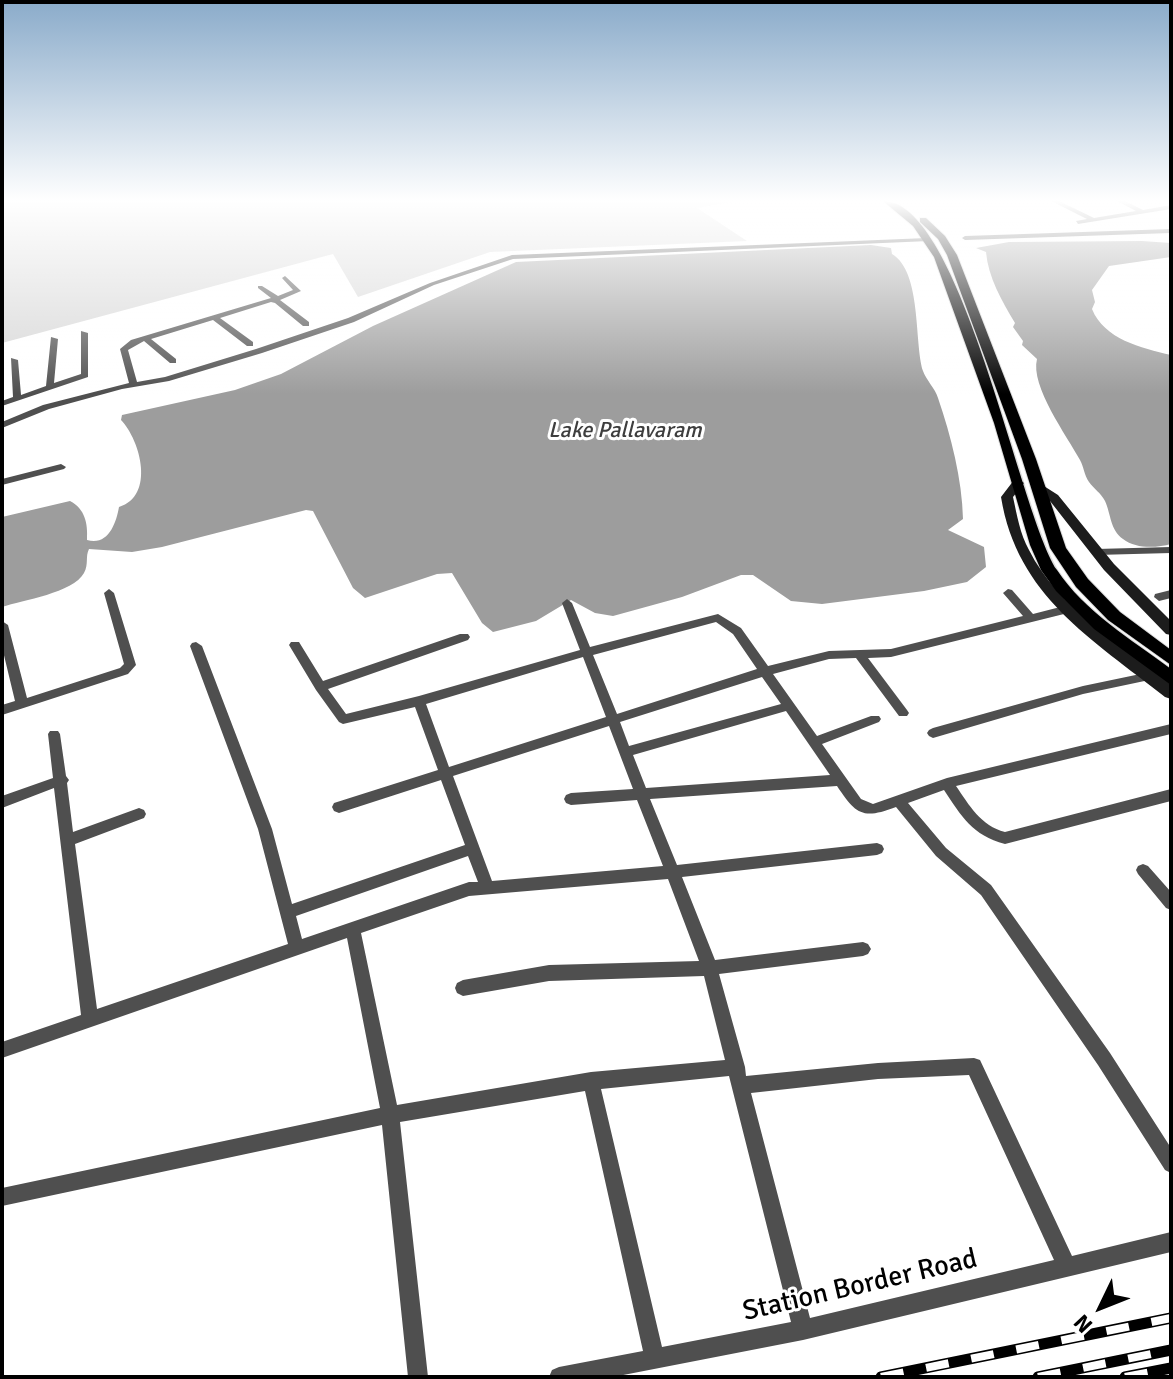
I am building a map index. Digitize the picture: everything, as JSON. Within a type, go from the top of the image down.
[{"type":"main road","points":[[942,265],[1005,437],[1038,545],[1049,570],[1100,625],[1171,678]]},
{"type":"main road","points":[[956,265],[1058,548],[1082,583],[1114,616],[1171,659]]},
{"type":"street","points":[[2,425],[46,407],[166,379],[283,343],[351,320],[432,284],[487,265]]},
{"type":"street","points":[[134,385],[124,349],[146,339],[298,291],[285,278]]},
{"type":"street","points":[[260,287],[306,324]]},
{"type":"street","points":[[215,318],[250,344]]},
{"type":"street","points":[[2,404],[85,375],[84,333]]},
{"type":"street","points":[[50,387],[54,339]]},
{"type":"street","points":[[146,339],[173,361]]},
{"type":"street","points":[[14,360],[17,399]]},
{"type":"street","points":[[2,482],[61,467]]},
{"type":"street","points":[[1018,483],[1007,497],[1022,552],[1034,572],[1068,609],[1171,693]]},
{"type":"street","points":[[1036,485],[1054,498],[1138,600],[1171,630]]},
{"type":"street","points":[[1096,552],[1171,550]]},
{"type":"street","points":[[2,710],[124,671],[130,665],[109,593]]},
{"type":"street","points":[[1008,593],[1031,618]]},
{"type":"street","points":[[567,603],[628,751],[710,968],[803,1330]]},
{"type":"street","points":[[339,807],[444,771],[766,671],[829,655],[891,653],[1068,609]]},
{"type":"street","points":[[295,645],[343,719],[718,618],[737,631],[856,803],[873,810],[947,783],[1171,729]]},
{"type":"street","points":[[2,625],[22,703]]},
{"type":"street","points":[[320,687],[464,637]]},
{"type":"street","points":[[196,646],[265,829],[297,948]]},
{"type":"street","points":[[860,656],[903,713]]},
{"type":"street","points":[[933,733],[1083,690],[1150,676]]},
{"type":"street","points":[[419,701],[487,887]]},
{"type":"street","points":[[628,751],[789,706]]},
{"type":"street","points":[[815,742],[875,719]]},
{"type":"street","points":[[54,734],[90,1019]]},
{"type":"street","points":[[2,802],[62,780]]},
{"type":"street","points":[[571,799],[841,780]]},
{"type":"street","points":[[947,783],[982,830],[991,836],[1005,838],[1171,795]]},
{"type":"street","points":[[899,802],[941,852],[986,890],[1104,1059],[1171,1164]]},
{"type":"street","points":[[69,840],[139,814]]},
{"type":"street","points":[[288,912],[473,848]]},
{"type":"street","points":[[2,1050],[469,889],[673,872],[877,849]]},
{"type":"street","points":[[1143,870],[1171,903]]},
{"type":"street","points":[[353,929],[390,1115],[418,1377]]},
{"type":"street","points":[[463,988],[549,973],[710,968],[863,949]]},
{"type":"street","points":[[2,1197],[390,1115],[591,1081],[974,1066],[1067,1267]]},
{"type":"street","points":[[591,1081],[655,1359]]},
{"type":"street","name":"Station Border Road","points":[[559,1377],[803,1330],[1171,1242]]},
{"type":"shaded area","points":[[2,265],[291,265],[2,343]]},
{"type":"shaded area","points":[[340,265],[451,265],[358,297]]},
{"type":"water","name":"Lake Pallavaram","points":[[509,265],[903,265],[913,291],[923,371],[937,394],[955,458],[963,519],[948,530],[984,547],[986,567],[967,582],[924,591],[822,604],[791,601],[753,575],[741,575],[682,597],[613,616],[595,613],[571,600],[536,621],[493,632],[482,623],[452,573],[437,574],[365,598],[353,588],[313,511],[306,510],[162,547],[132,552],[89,549],[84,573],[70,586],[2,607],[2,517],[70,501],[84,517],[87,540],[100,540],[110,532],[119,507],[130,501],[137,492],[141,480],[139,454],[121,420],[122,415],[235,390],[281,374],[373,326]]},
{"type":"water","points":[[988,265],[1113,265],[1109,266],[1092,290],[1095,302],[1092,309],[1098,319],[1105,328],[1125,341],[1171,355],[1171,544],[1140,546],[1128,542],[1116,531],[1105,501],[1087,479],[1080,460],[1044,396],[1036,370],[1037,359],[1022,345],[1023,341],[1013,327],[1015,323]]},
{"type":"railway","points":[[881,1377],[1171,1318]]},
{"type":"railway","points":[[1038,1377],[1171,1350]]},
{"type":"railway","points":[[1125,1377],[1171,1368]]}]
